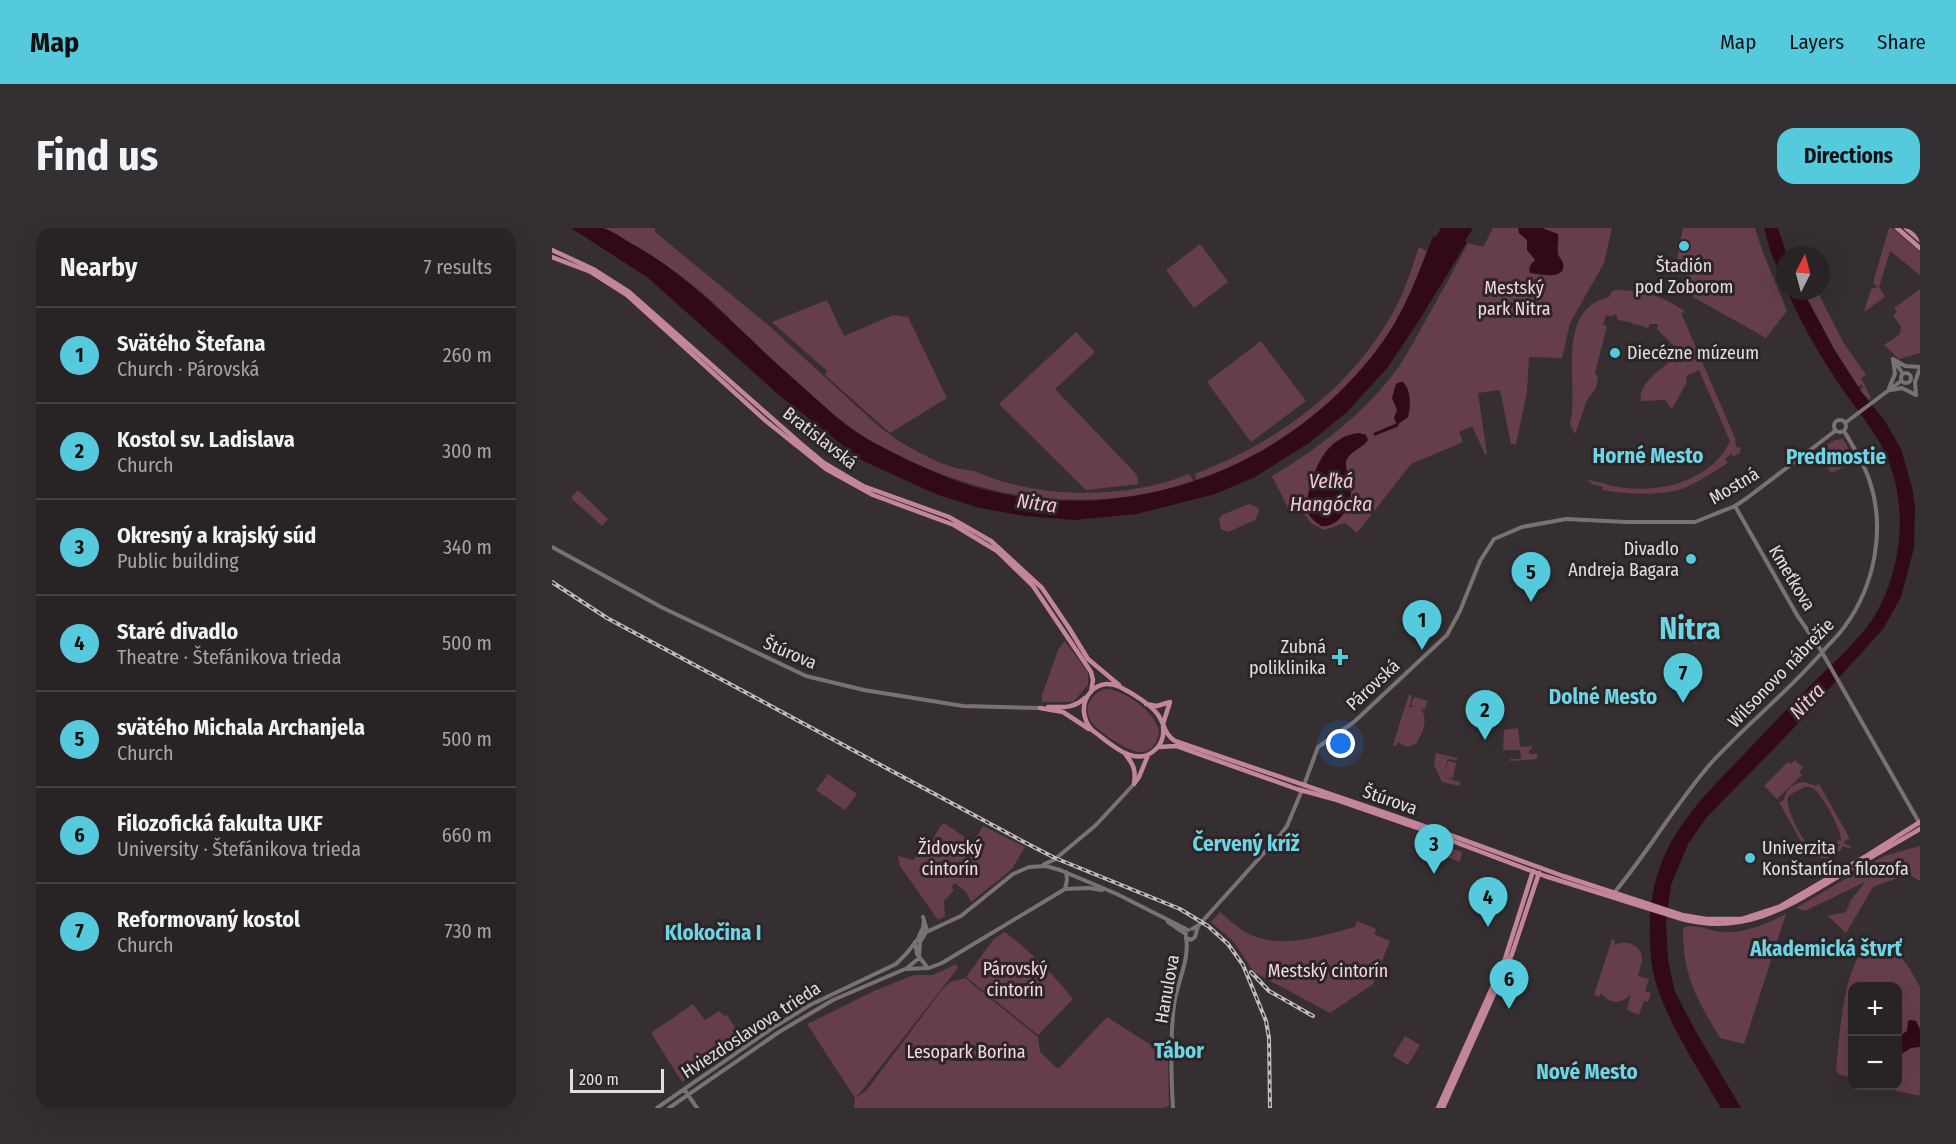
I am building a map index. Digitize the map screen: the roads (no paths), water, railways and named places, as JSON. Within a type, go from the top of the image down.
[{"type":"main road","points":[[1897,228],[1920,248]]},
{"type":"main road","points":[[1906,228],[1920,240]]},
{"type":"main road","name":"Bratislavská","points":[[552,250],[593,269],[619,285],[791,439],[842,474],[884,497],[964,527],[1002,555],[1024,575],[1039,594],[1091,672],[1093,680],[1089,694]]},
{"type":"main road","name":"Bratislavská","points":[[552,257],[591,272],[618,288],[702,359]]},
{"type":"main road","name":"Bratislavská","points":[[884,497],[929,509],[991,541],[1042,588],[1088,659],[1120,687]]},
{"type":"main road","points":[[918,506],[922,512],[929,509]]},
{"type":"main road","points":[[1039,594],[1045,596],[1061,615]]},
{"type":"main road","points":[[1040,708],[1075,706],[1089,694],[1105,685],[1120,687]]},
{"type":"main road","name":"Štúrova","points":[[1120,687],[1156,713],[1170,738],[1175,741],[1303,788]]},
{"type":"main road","points":[[1089,694],[1083,707],[1087,724],[1092,730]]},
{"type":"main road","points":[[1134,784],[1148,755],[1158,747],[1163,736],[1163,726],[1170,702],[1157,706],[1143,703]]},
{"type":"main road","points":[[1040,708],[1063,712],[1124,753],[1136,771],[1134,784]]},
{"type":"main road","points":[[1144,763],[1168,746]]},
{"type":"main road","name":"Štúrova","points":[[1158,747],[1176,746],[1682,917],[1732,920],[1773,910],[1920,827]]},
{"type":"main road","points":[[1124,753],[1136,757],[1148,755]]},
{"type":"main road","points":[[1443,1108],[1481,1017],[1511,957],[1537,869]]},
{"type":"main road","points":[[1438,1108],[1447,1095]]},
{"type":"street","points":[[1893,359],[1905,366],[1920,368]]},
{"type":"street","points":[[1893,359],[1903,374],[1910,376]]},
{"type":"street","points":[[1887,391],[1895,378],[1893,359]]},
{"type":"street","points":[[1835,431],[1839,433],[1844,431],[1845,423],[1902,381],[1909,382],[1910,376],[1920,368]]},
{"type":"street","points":[[1887,391],[1902,388],[1916,395],[1915,382],[1920,368]]},
{"type":"street","points":[[1902,381],[1903,374]]},
{"type":"street","name":"Mostná","points":[[1447,635],[1460,611],[1480,561],[1494,539],[1522,527],[1566,519],[1695,522],[1735,506],[1835,431],[1836,422],[1841,420],[1845,423]]},
{"type":"street","name":"Wilsonovo nábrežie","points":[[1614,895],[1689,790],[1713,761],[1822,652],[1845,627],[1854,612],[1868,579],[1876,546],[1877,515],[1869,479],[1844,431]]},
{"type":"street","name":"Kmeťkova","points":[[1735,506],[1797,615],[1822,652],[1920,827]]},
{"type":"street","name":"Štúrova","points":[[552,547],[663,608],[806,676],[864,690],[963,706],[1040,708]]},
{"type":"street","name":"Párovská","points":[[1190,932],[1209,914],[1287,826],[1318,747],[1355,721],[1447,635]]},
{"type":"street","points":[[1060,870],[1054,864],[1054,860],[1095,825],[1134,784]]},
{"type":"street","name":"Hviezdoslavova trieda","points":[[657,1108],[810,1005],[896,963],[906,954],[916,939],[927,931],[961,916],[1013,874],[1054,860]]},
{"type":"street","points":[[1029,867],[1060,870],[1117,894],[1190,932],[1191,939]]},
{"type":"street","points":[[1066,872],[1065,889],[1089,888],[1117,894]]},
{"type":"street","name":"Hviezdoslavova trieda","points":[[669,1108],[752,1050],[833,1000],[905,969],[929,968],[942,963],[1065,889]]},
{"type":"street","points":[[923,917],[930,925],[938,927]]},
{"type":"street","points":[[905,969],[919,958],[920,942],[927,931],[923,917]]},
{"type":"street","points":[[923,917],[923,928],[916,939],[919,958],[929,968]]},
{"type":"street","name":"Hanulova","points":[[1188,946],[1191,939],[1195,937],[1190,932]]},
{"type":"street","name":"Hanulova","points":[[1173,1108],[1171,1075],[1175,1002],[1187,956],[1190,932]]},
{"type":"street","points":[[749,1045],[752,1050]]},
{"type":"street","points":[[684,1089],[697,1108]]},
{"type":"water","points":[[571,228],[607,229],[669,267],[713,304],[835,416],[877,444],[934,472],[978,488],[1035,499],[1091,500],[1147,493],[1202,478],[1253,455],[1301,425],[1344,388],[1381,344],[1404,307],[1434,236],[1436,237],[1441,228],[1473,228],[1465,241],[1467,242],[1420,319],[1388,367],[1347,412],[1309,443],[1255,477],[1215,494],[1137,514],[1074,520],[1025,516],[980,508],[938,495],[861,460],[779,395],[647,277]]},
{"type":"water","points":[[1518,228],[1542,228],[1558,234],[1558,254],[1563,263],[1561,272],[1551,275],[1530,273],[1531,264],[1535,260],[1527,250],[1527,240],[1519,233]]},
{"type":"water","points":[[1764,228],[1778,228],[1784,246],[1776,246],[1776,265]]},
{"type":"water","points":[[1791,300],[1808,300],[1834,349],[1863,394],[1885,421],[1901,449],[1915,506],[1914,548],[1901,597],[1883,629],[1790,732],[1706,818],[1688,844],[1671,885],[1666,921],[1668,960],[1675,992],[1741,1108],[1721,1108],[1677,1032],[1654,977],[1650,933],[1651,903],[1657,876],[1666,852],[1694,809],[1773,723],[1846,651],[1870,623],[1890,581],[1899,534],[1896,487],[1890,464],[1880,443],[1826,364]]},
{"type":"water","points":[[1403,382],[1408,389],[1410,408],[1408,417],[1397,425],[1394,418],[1397,410],[1392,398],[1396,384]]},
{"type":"water","name":"Veľká Hangócka","points":[[1359,433],[1366,435],[1368,440],[1347,459],[1351,490],[1347,507],[1335,523],[1321,526],[1308,513],[1307,507],[1309,490],[1316,470],[1325,452],[1332,445],[1349,435]]},
{"type":"water","points":[[1908,1021],[1916,1021],[1920,1029],[1920,1047],[1911,1048],[1902,1054],[1902,1034],[1907,1031]]},
{"type":"waterway","points":[[1375,434],[1397,425]]},
{"type":"railway","points":[[552,582],[607,618],[1024,842],[1055,858],[1180,909],[1208,926],[1228,944],[1243,965],[1266,1021],[1269,1038],[1270,1108]]},
{"type":"railway","points":[[1251,972],[1269,991],[1313,1016]]},
{"type":"place","name":"Štadión pod Zoborom","points":[[1684,246]]},
{"type":"place","name":"Diecézne múzeum","points":[[1615,353]]},
{"type":"place","name":"Divadlo Andreja Bagara","points":[[1691,559]]},
{"type":"place","name":"svätého Michala Archanjela","points":[[1531,602]]},
{"type":"place","name":"Svätého Štefana","points":[[1422,650]]},
{"type":"place","name":"Zubná poliklinika","points":[[1340,657]]},
{"type":"place","name":"Reformovaný kostol","points":[[1683,703]]},
{"type":"place","name":"Kostol sv. Ladislava","points":[[1485,740]]},
{"type":"place","name":"Univerzita Konštantína filozofa","points":[[1750,858]]},
{"type":"place","name":"Okresný a krajský súd","points":[[1434,874]]},
{"type":"place","name":"Staré divadlo","points":[[1488,927]]},
{"type":"place","name":"Filozofická fakulta UKF","points":[[1509,1009]]},
{"type":"district","name":"Horné Mesto","points":[[1648,456]]},
{"type":"district","name":"Predmostie","points":[[1836,457]]},
{"type":"district","name":"Nitra","points":[[1690,629]]},
{"type":"district","name":"Dolné Mesto","points":[[1603,697]]},
{"type":"district","name":"Červený kríž","points":[[1246,844]]},
{"type":"district","name":"Klokočina I","points":[[713,933]]},
{"type":"district","name":"Akademická štvrť","points":[[1826,949]]},
{"type":"district","name":"Tábor","points":[[1179,1051]]},
{"type":"district","name":"Nové Mesto","points":[[1587,1072]]},
{"type":"park label","name":"Mestský park Nitra","points":[[1514,298]]},
{"type":"park label","name":"Židovský cintorín","points":[[950,858]]},
{"type":"park label","name":"Mestský cintorín","points":[[1328,971]]},
{"type":"park label","name":"Párovský cintorín","points":[[1015,979]]},
{"type":"park label","name":"Lesopark Borina","points":[[966,1052]]}]
